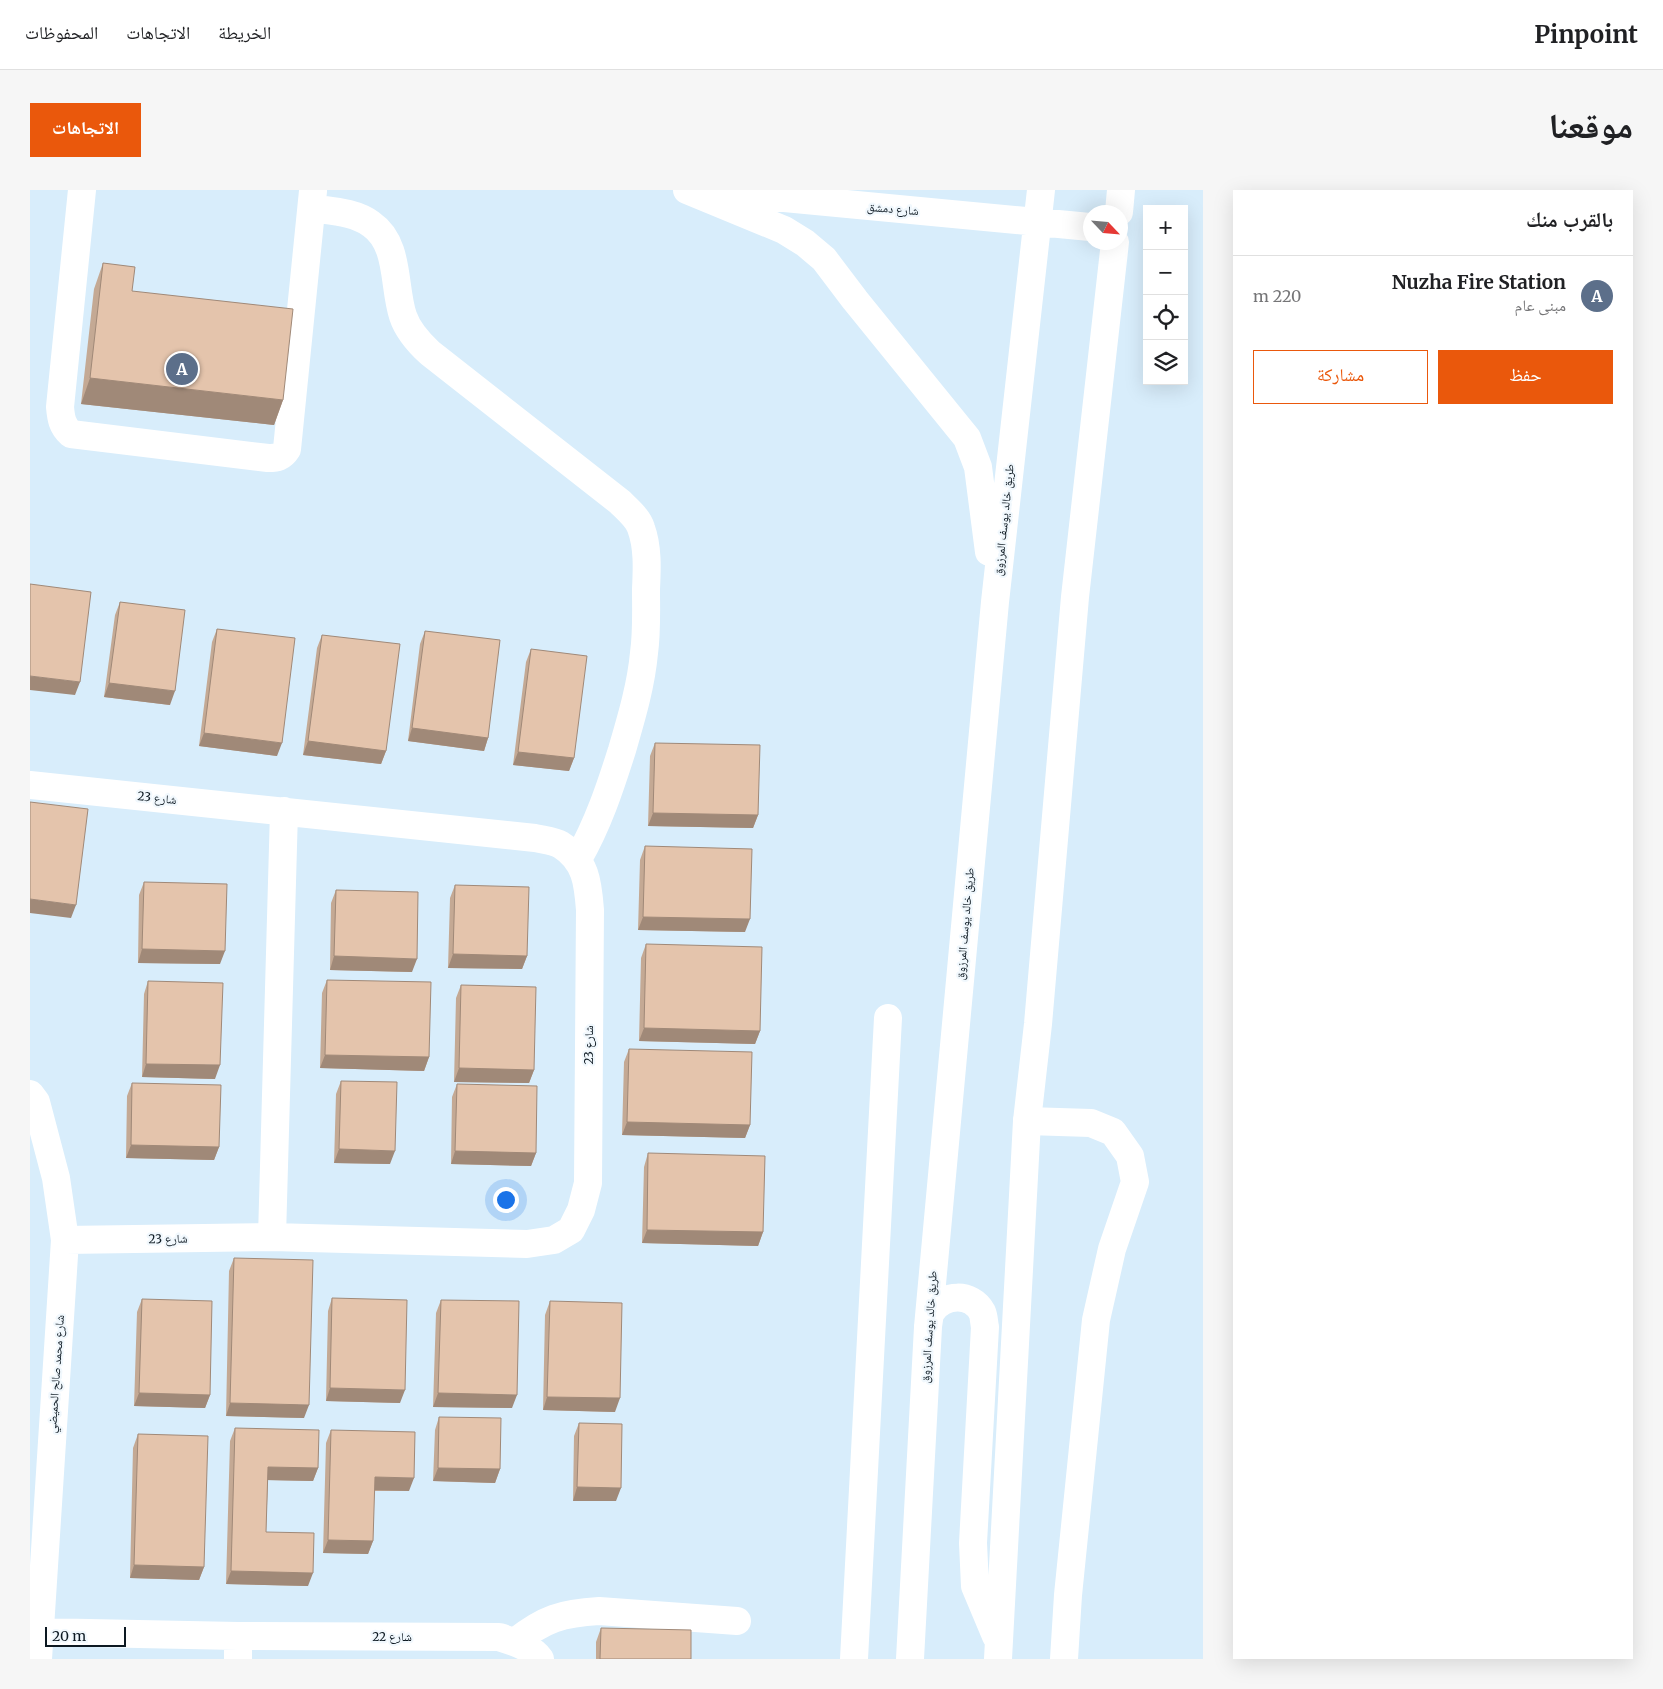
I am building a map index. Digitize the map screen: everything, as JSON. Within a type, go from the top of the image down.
[{"type":"main road","points":[[82,190],[60,407],[65,429],[71,434],[268,458],[277,458],[284,454],[287,449],[313,199],[371,223],[383,235],[392,255],[403,315],[409,329],[419,343],[620,502],[641,526],[645,542],[647,571],[646,634],[640,678],[626,737],[606,801],[578,859]]},
{"type":"main road","points":[[687,190],[784,230],[816,250],[958,425],[967,438],[978,467],[995,602]]},
{"type":"main road","name":"شارع دمشق","points":[[695,190],[1083,226]]},
{"type":"main road","name":"طريق خالد يوسف المرزوق","points":[[910,1659],[928,1327],[995,602],[1041,190]]},
{"type":"main road","points":[[1119,205],[1122,190]]},
{"type":"main road","points":[[998,1650],[1027,1121],[1038,1024],[1075,597],[1114,250]]},
{"type":"main road","name":"شارع 23","points":[[30,785],[535,838],[560,845],[578,859],[587,880],[590,910],[588,1183],[581,1210],[571,1230],[554,1240],[527,1244],[272,1237],[65,1240]]},
{"type":"main road","points":[[272,1237],[284,811]]},
{"type":"main road","points":[[854,1659],[888,1018]]},
{"type":"main road","name":"شارع محمد صالح الحميضي","points":[[30,1094],[36,1102],[56,1178],[65,1240],[38,1659]]},
{"type":"main road","points":[[1027,1121],[1091,1123],[1113,1132],[1130,1156],[1135,1182],[1112,1249],[1096,1320],[1068,1595],[1064,1659]]},
{"type":"main road","points":[[928,1327],[931,1312],[942,1301],[957,1297],[972,1301],[982,1312],[985,1327],[973,1543],[975,1586],[998,1650]]},
{"type":"main road","points":[[515,1642],[533,1628],[554,1618],[576,1612],[599,1611],[737,1621]]},
{"type":"main road","name":"شارع 22","points":[[39,1632],[238,1648],[499,1637],[515,1642],[538,1655],[540,1659]]},
{"type":"building","points":[[103,263],[135,267],[132,291],[293,309],[283,400],[90,378]]},
{"type":"building","points":[[30,584],[91,592],[80,682],[30,676]]},
{"type":"building","points":[[120,602],[185,610],[175,691],[109,683]]},
{"type":"building","points":[[217,629],[295,638],[282,743],[204,733]]},
{"type":"building","points":[[425,631],[500,640],[488,738],[412,728]]},
{"type":"building","points":[[322,635],[400,644],[386,751],[308,741]]},
{"type":"building","points":[[531,649],[587,656],[574,758],[518,752]]},
{"type":"building","points":[[655,743],[760,745],[758,815],[653,813]]},
{"type":"building","points":[[30,802],[88,809],[76,905],[30,899]]},
{"type":"building","points":[[645,846],[752,849],[750,919],[643,917]]},
{"type":"building","points":[[144,882],[227,884],[225,951],[142,949]]},
{"type":"building","points":[[455,885],[529,887],[527,956],[453,954]]},
{"type":"building","points":[[336,890],[418,892],[417,959],[334,956]]},
{"type":"building","points":[[646,944],[762,947],[760,1031],[644,1028]]},
{"type":"building","points":[[327,980],[431,982],[429,1057],[325,1055]]},
{"type":"building","points":[[148,981],[223,983],[220,1065],[146,1064]]},
{"type":"building","points":[[461,985],[536,987],[534,1070],[459,1068]]},
{"type":"building","points":[[629,1049],[752,1052],[750,1125],[627,1122]]},
{"type":"building","points":[[341,1081],[397,1082],[395,1151],[339,1149]]},
{"type":"building","points":[[132,1083],[221,1085],[219,1147],[131,1145]]},
{"type":"building","points":[[457,1084],[537,1086],[536,1153],[455,1151]]},
{"type":"building","points":[[648,1153],[765,1156],[763,1232],[647,1230]]},
{"type":"building","points":[[234,1258],[313,1260],[309,1405],[230,1403]]},
{"type":"building","points":[[332,1298],[407,1300],[405,1390],[330,1388]]},
{"type":"building","points":[[142,1299],[212,1301],[210,1395],[139,1393]]},
{"type":"building","points":[[441,1300],[519,1301],[517,1395],[438,1393]]},
{"type":"building","points":[[550,1301],[622,1303],[620,1398],[547,1397]]},
{"type":"building","points":[[439,1417],[501,1418],[500,1469],[438,1468]]},
{"type":"building","points":[[579,1423],[622,1424],[621,1488],[577,1487]]},
{"type":"building","points":[[235,1428],[319,1430],[318,1468],[268,1467],[266,1532],[314,1533],[313,1573],[231,1571]]},
{"type":"building","points":[[331,1430],[415,1432],[414,1478],[375,1477],[373,1541],[328,1540]]},
{"type":"building","points":[[138,1434],[208,1436],[204,1567],[134,1565]]},
{"type":"building","points":[[601,1628],[691,1630],[691,1659],[600,1659]]},
{"type":"place","name":"Nuzha Fire Station","points":[[182,369]]}]
